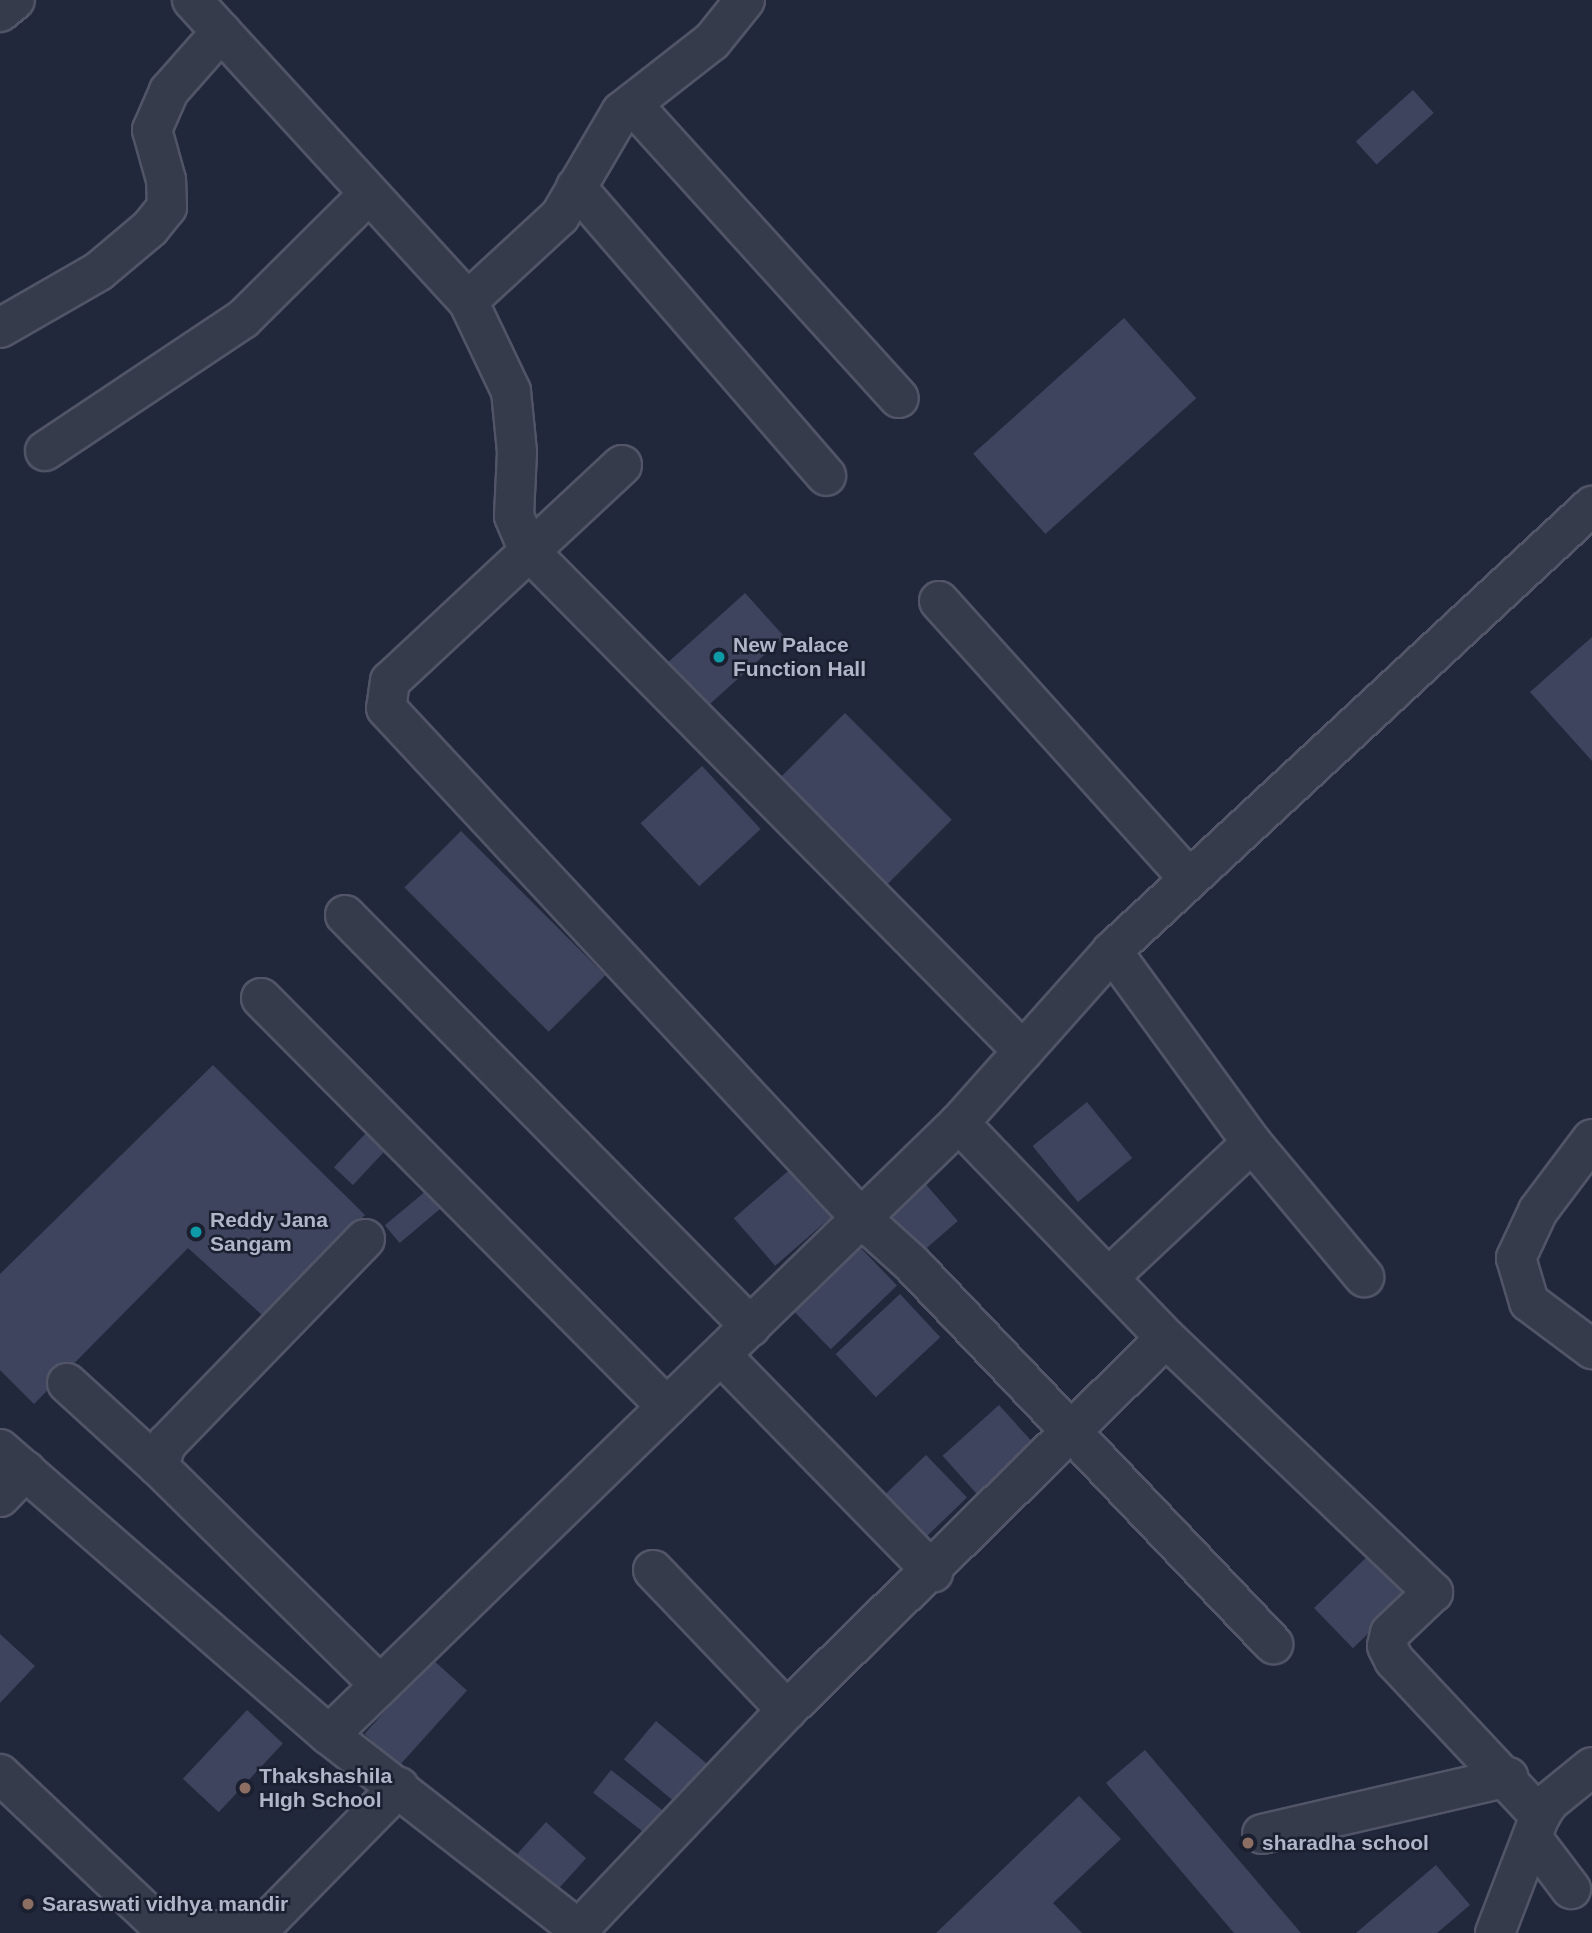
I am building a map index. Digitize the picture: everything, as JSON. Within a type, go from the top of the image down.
[{"type":"street","points":[[0,12],[15,0]]},
{"type":"street","points":[[192,0],[368,196],[468,301],[511,391],[517,452],[514,516],[530,551],[1023,1051]]},
{"type":"street","points":[[468,301],[560,216],[621,112],[712,41],[745,0]]},
{"type":"street","points":[[0,328],[99,271],[150,228],[167,207],[166,180],[152,130],[169,91],[221,32]]},
{"type":"street","points":[[632,104],[899,398]]},
{"type":"street","points":[[576,187],[826,476]]},
{"type":"street","points":[[45,451],[243,319],[368,196]]},
{"type":"street","points":[[622,465],[390,681],[386,708],[859,1216],[911,1263],[1070,1434],[1273,1644]]},
{"type":"street","points":[[329,1735],[667,1407],[723,1357],[859,1216],[959,1123],[1112,951],[1592,506]]},
{"type":"street","points":[[939,601],[1189,879]]},
{"type":"street","points":[[345,915],[751,1327]]},
{"type":"street","points":[[1112,951],[1252,1143],[1364,1277]]},
{"type":"street","points":[[261,998],[667,1407]]},
{"type":"street","points":[[959,1123],[1166,1338],[1433,1592],[1390,1633],[1387,1646],[1394,1660],[1508,1777],[1571,1889]]},
{"type":"street","points":[[1592,1139],[1538,1211],[1516,1258],[1529,1303],[1592,1349]]},
{"type":"street","points":[[1108,1278],[1252,1143]]},
{"type":"street","points":[[158,1466],[167,1443],[365,1239]]},
{"type":"street","points":[[9,1472],[329,1735],[581,1931],[787,1710],[933,1572],[1166,1338]]},
{"type":"street","points":[[723,1357],[933,1572]]},
{"type":"street","points":[[66,1382],[158,1466],[379,1684]]},
{"type":"street","points":[[653,1570],[787,1710]]},
{"type":"street","points":[[1495,1933],[1549,1802],[1592,1767]]},
{"type":"street","points":[[0,1774],[160,1930],[257,1932],[399,1787]]},
{"type":"street","points":[[1262,1834],[1508,1777]]},
{"type":"building","points":[[1413,90],[1434,113],[1377,165],[1356,142]]},
{"type":"building","points":[[1124,318],[1196,398],[1045,534],[973,454]]},
{"type":"building","name":"New Palace Function Hall","points":[[745,593],[784,637],[691,721],[651,677]]},
{"type":"building","points":[[1592,637],[1592,761],[1530,692]]},
{"type":"building","points":[[845,713],[952,820],[871,900],[764,794]]},
{"type":"building","points":[[702,766],[761,829],[699,886],[641,823]]},
{"type":"building","points":[[461,831],[605,975],[549,1032],[404,888]]},
{"type":"building","name":"Reddy Jana Sangam","points":[[213,1065],[365,1215],[262,1315],[188,1248],[34,1404],[0,1370],[0,1274]]},
{"type":"building","points":[[1087,1102],[1132,1158],[1078,1202],[1033,1146]]},
{"type":"building","points":[[366,1133],[385,1151],[353,1185],[334,1167]]},
{"type":"building","points":[[795,1165],[836,1213],[775,1266],[734,1218]]},
{"type":"building","points":[[923,1181],[958,1221],[909,1263],[875,1223]]},
{"type":"building","points":[[427,1190],[442,1208],[400,1243],[385,1225]]},
{"type":"building","points":[[856,1243],[897,1285],[831,1349],[790,1307]]},
{"type":"building","points":[[900,1294],[940,1337],[876,1397],[836,1354]]},
{"type":"building","points":[[999,1405],[1038,1449],[982,1500],[943,1456]]},
{"type":"building","points":[[926,1455],[967,1497],[920,1543],[879,1501]]},
{"type":"building","points":[[1373,1551],[1412,1591],[1353,1648],[1314,1608]]},
{"type":"building","points":[[0,1634],[35,1666],[0,1703]]},
{"type":"building","points":[[432,1659],[467,1690],[399,1766],[364,1734]]},
{"type":"building","points":[[247,1710],[283,1743],[219,1812],[183,1779]]},
{"type":"building","points":[[656,1721],[708,1765],[676,1803],[624,1759]]},
{"type":"building","points":[[1145,1750],[1301,1933],[1234,1933],[1106,1783]]},
{"type":"building","points":[[611,1770],[669,1815],[651,1838],[593,1793]]},
{"type":"building","points":[[1079,1796],[1121,1839],[1053,1903],[1082,1933],[936,1933]]},
{"type":"building","points":[[546,1822],[586,1858],[553,1895],[513,1858]]},
{"type":"building","points":[[1436,1865],[1470,1905],[1437,1933],[1356,1933]]},
{"type":"place","name":"New Palace Function Hall","points":[[719,657]]},
{"type":"place","name":"Reddy Jana Sangam","points":[[196,1232]]},
{"type":"place","name":"Thakshashila HIgh School","points":[[245,1788]]},
{"type":"place","name":"sharadha school","points":[[1248,1843]]},
{"type":"place","name":"Saraswati vidhya mandir","points":[[28,1904]]}]
